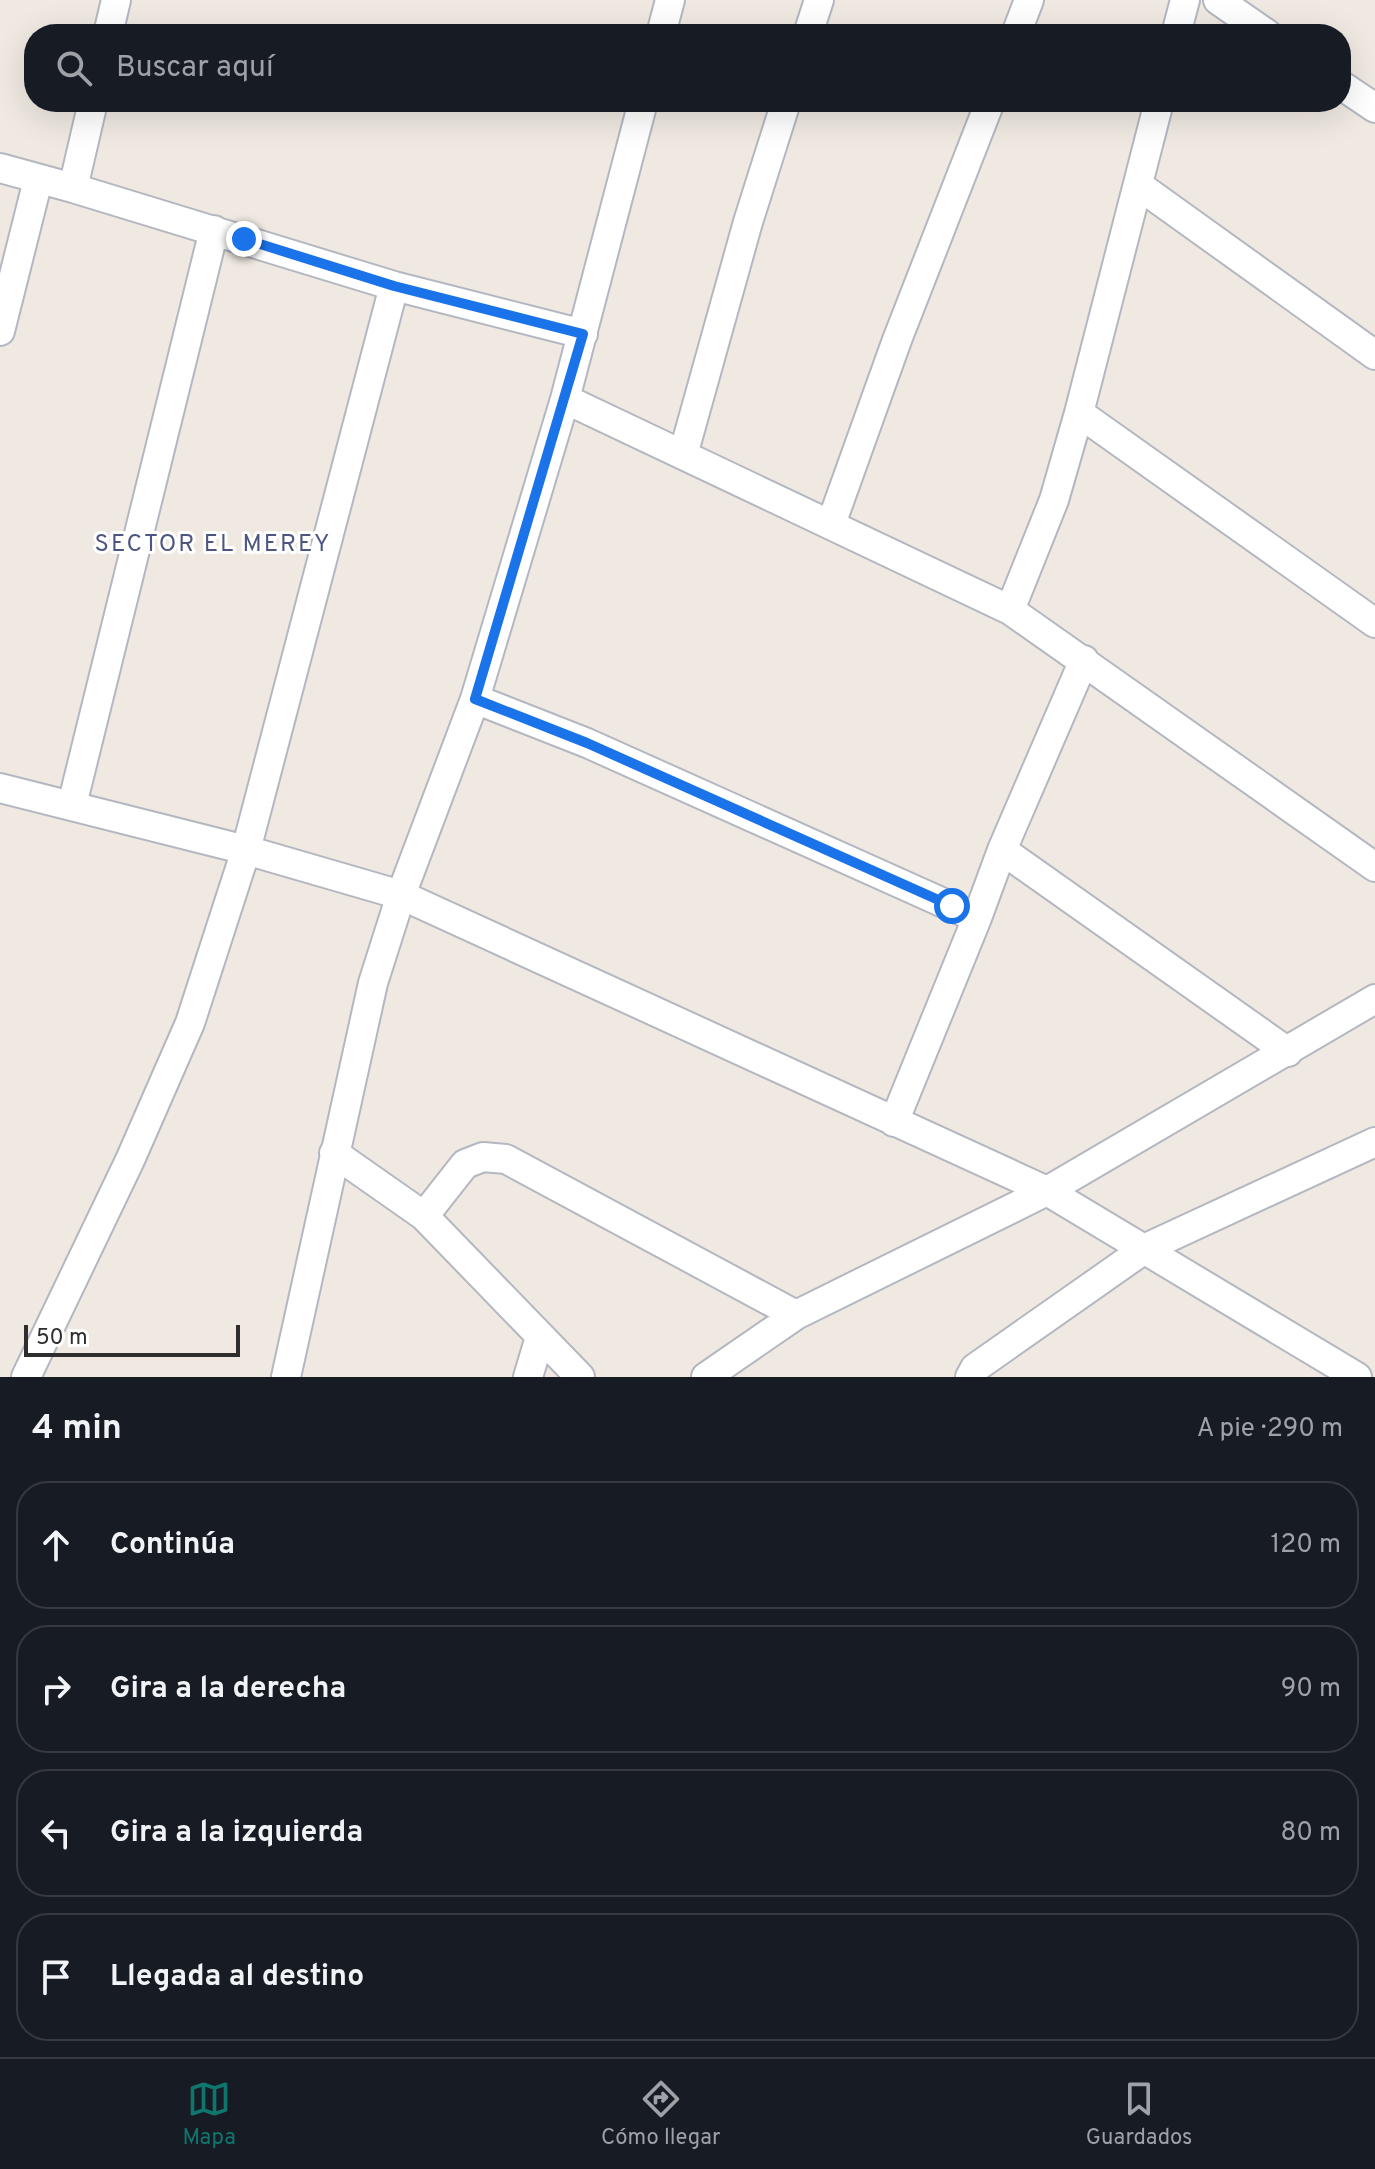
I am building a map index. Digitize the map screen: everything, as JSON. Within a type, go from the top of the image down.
[{"type":"street","points":[[110,24],[116,0]]},
{"type":"street","points":[[664,24],[670,0]]},
{"type":"street","points":[[811,24],[819,0]]},
{"type":"street","points":[[1020,24],[1029,0]]},
{"type":"street","points":[[1179,24],[1185,0]]},
{"type":"street","points":[[1218,0],[1253,24]]},
{"type":"street","points":[[1351,92],[1375,108]]},
{"type":"street","points":[[73,188],[91,112]]},
{"type":"street","points":[[286,1377],[373,983],[401,895],[475,699],[565,399],[640,112]]},
{"type":"street","points":[[683,455],[748,222],[783,112]]},
{"type":"street","points":[[831,524],[897,340],[986,112]]},
{"type":"street","points":[[1010,610],[1054,500],[1156,112]]},
{"type":"street","points":[[0,168],[394,286],[583,334]]},
{"type":"street","points":[[0,331],[38,180]]},
{"type":"street","points":[[1138,185],[1375,355]]},
{"type":"street","points":[[72,805],[214,230]]},
{"type":"street","points":[[26,1377],[130,1160],[190,1023],[246,850],[394,286]]},
{"type":"street","points":[[565,399],[1010,610],[1375,867]]},
{"type":"street","points":[[1079,413],[1375,623]]},
{"type":"street","points":[[894,1122],[1002,850],[1084,660]]},
{"type":"street","points":[[475,699],[587,743],[977,918]]},
{"type":"street","points":[[1,790],[246,850],[401,895],[1047,1191],[1357,1377]]},
{"type":"street","points":[[1002,850],[1288,1052]]},
{"type":"street","points":[[706,1377],[796,1315],[1047,1191],[1375,999]]},
{"type":"street","points":[[970,1377],[975,1368],[1146,1248],[1375,1142]]},
{"type":"street","points":[[334,1153],[424,1216],[580,1377]]},
{"type":"street","points":[[424,1216],[465,1164],[483,1157],[506,1159],[796,1315]]},
{"type":"street","points":[[528,1377],[540,1337]]},
{"type":"district","name":"SECTOR EL MEREY","points":[[213,545]]},
{"type":"route","points":[[244,239],[394,286],[583,334],[475,699],[587,743],[952,906]]}]
